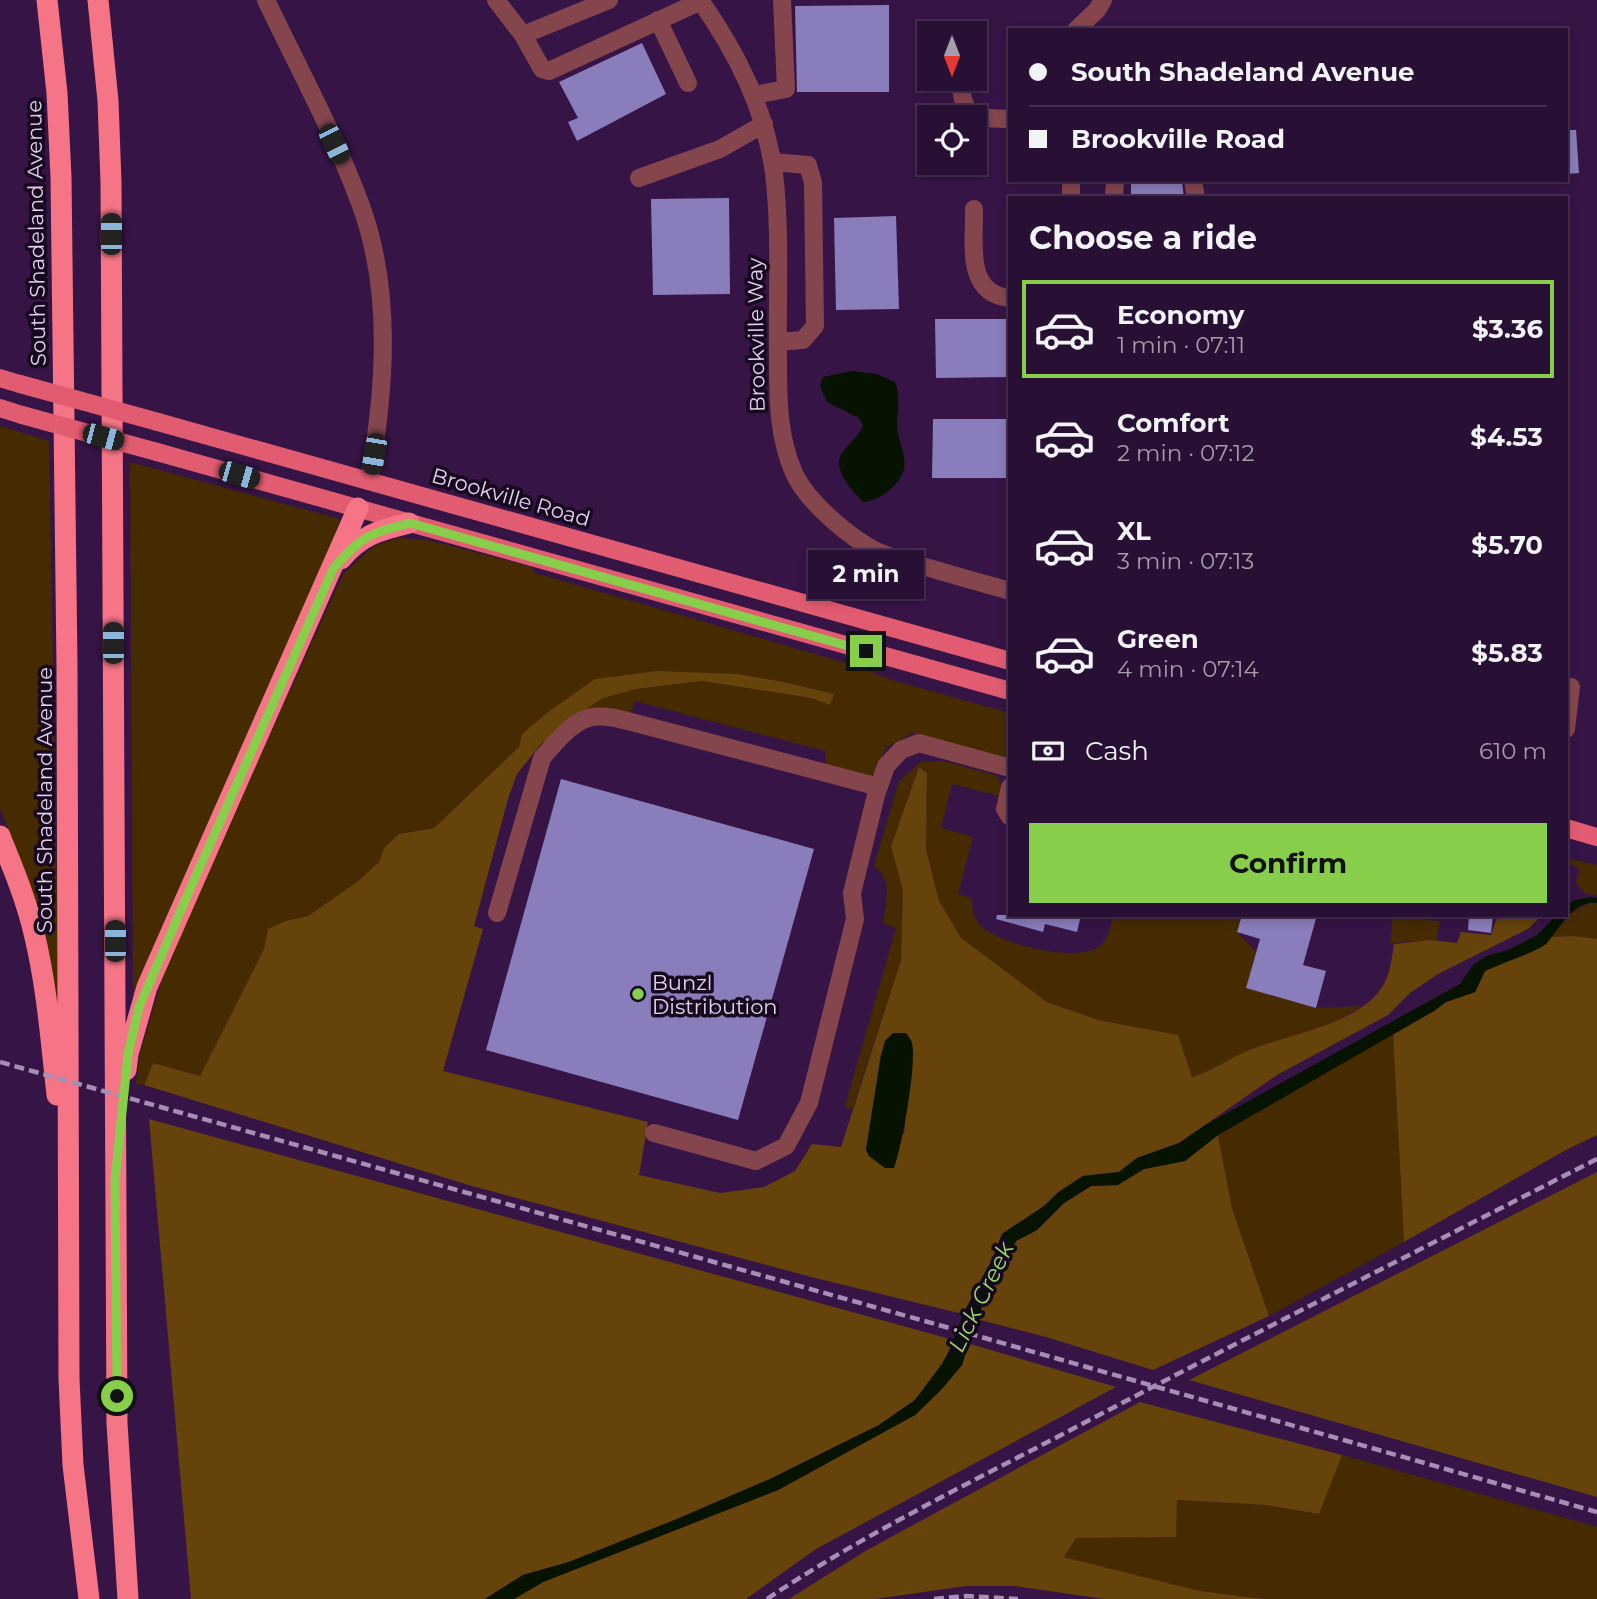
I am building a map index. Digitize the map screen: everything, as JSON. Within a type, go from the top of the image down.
[{"type":"highway","name":"South Shadeland Avenue","points":[[47,0],[57,93],[61,177],[68,734],[67,1301],[73,1465],[89,1599]]},
{"type":"highway","points":[[98,0],[108,101],[111,182],[117,1423],[128,1599]]},
{"type":"highway","points":[[115,1180],[128,1054],[147,987],[358,509]]},
{"type":"highway","points":[[333,569],[354,544],[364,538],[387,528],[410,523]]},
{"type":"highway","points":[[0,835],[24,894],[42,969],[68,1198]]},
{"type":"main road","name":"Brookville Road","points":[[0,378],[1008,660]]},
{"type":"main road","points":[[0,408],[1008,690]]},
{"type":"main road","points":[[358,509],[369,481]]},
{"type":"main road","points":[[1568,829],[1597,837]]},
{"type":"street","points":[[266,0],[351,181],[373,251],[381,299],[382,355],[377,429],[369,481]]},
{"type":"street","points":[[496,0],[523,35],[542,69],[548,71],[700,1]]},
{"type":"street","points":[[523,35],[609,0]]},
{"type":"street","points":[[754,95],[786,89],[782,0]]},
{"type":"street","points":[[1078,28],[1097,10],[1103,0]]},
{"type":"street","name":"Brookville Way","points":[[700,1],[725,37],[754,95],[764,124],[772,162],[776,201],[778,400],[783,438],[795,474],[813,500],[842,527],[878,552],[1008,590]]},
{"type":"street","points":[[658,20],[688,83]]},
{"type":"street","points":[[961,91],[963,104],[971,115],[978,118],[1008,119]]},
{"type":"street","points":[[639,178],[720,149],[764,124]]},
{"type":"street","points":[[772,162],[808,165],[813,183],[815,326],[803,340],[778,342]]},
{"type":"street","points":[[974,209],[976,276],[990,292],[1008,298]]},
{"type":"street","points":[[1568,712],[1571,687]]},
{"type":"street","points":[[496,913],[542,758],[559,738],[588,718],[613,718],[643,725],[879,787]]},
{"type":"street","points":[[654,1133],[756,1161],[786,1146],[809,1103],[855,919],[852,893],[886,766],[901,750],[919,743],[1008,767]]},
{"type":"shaded area","points":[[0,426],[49,441],[59,1005],[56,1006],[49,955],[36,905],[0,809]]},
{"type":"shaded area","points":[[130,462],[340,519],[334,544],[137,1001],[133,995]]},
{"type":"shaded area","points":[[399,538],[427,540],[532,567],[535,573],[1008,712],[1008,758],[913,733],[887,747],[871,777],[826,767],[825,751],[635,701],[630,715],[579,714],[603,698],[636,689],[702,681],[811,698],[830,705],[833,694],[737,674],[595,679],[522,734],[519,747],[434,828],[399,834],[384,848],[379,862],[357,882],[308,916],[285,921],[269,929],[264,949],[200,1076],[153,1063],[144,1085],[136,1084],[139,1057],[169,956],[343,574],[374,546]]},
{"type":"shaded area","points":[[657,671],[737,674],[834,694],[830,705],[811,698],[702,681],[636,689],[603,698],[541,744],[517,774],[474,926],[483,929],[443,1071],[648,1122],[639,1175],[720,1193],[764,1187],[795,1171],[812,1144],[841,1147],[901,960],[903,891],[891,846],[919,767],[927,773],[926,849],[939,901],[961,938],[1047,1002],[1098,1020],[1178,1035],[1192,1077],[1247,1051],[1326,1025],[1364,1006],[1378,993],[1387,977],[1394,944],[1431,940],[1457,943],[1461,932],[1491,935],[1497,917],[1540,917],[1528,929],[1438,974],[1410,993],[1388,1015],[1277,1075],[1179,1143],[1137,1158],[1119,1172],[1083,1176],[1058,1192],[1044,1206],[1002,1234],[992,1260],[963,1314],[815,1278],[472,1186],[144,1085],[153,1063],[200,1076],[264,949],[268,929],[285,921],[308,916],[357,882],[379,862],[384,848],[399,834],[434,828],[519,747],[522,734],[595,679]],"holes":[[[912,1043],[904,1134],[866,1150],[881,1055]]]},
{"type":"shaded area","points":[[943,761],[998,776],[1000,796],[952,784],[941,828],[973,837],[958,894],[972,898],[975,918],[988,931],[1035,949],[1071,953],[1085,952],[1101,945],[1113,917],[1241,917],[1237,932],[1256,952],[1246,988],[1316,1008],[1361,1006],[1335,1021],[1248,1051],[1192,1077],[1177,1035],[1098,1020],[1047,1002],[961,938],[939,902],[926,849],[927,773],[919,767],[891,845],[903,891],[901,960],[852,1110],[845,1106],[896,928],[883,923],[886,885],[884,877],[874,866],[899,781],[921,762]]},
{"type":"shaded area","points":[[1568,858],[1597,865],[1597,895],[1585,894],[1576,883],[1580,868],[1568,864]]},
{"type":"shaded area","points":[[1591,902],[1597,903],[1597,939],[1550,937],[1572,912]]},
{"type":"shaded area","points":[[1393,917],[1426,917],[1426,920],[1440,921],[1437,940],[1390,943]]},
{"type":"shaded area","points":[[1550,937],[1597,939],[1597,1135],[1404,1242],[1393,1034],[1446,1002],[1475,992],[1485,971],[1546,944]]},
{"type":"shaded area","points":[[1393,1034],[1404,1242],[1269,1316],[1232,1208],[1218,1135]]},
{"type":"shaded area","points":[[149,1119],[954,1340],[942,1364],[915,1400],[879,1425],[770,1479],[677,1519],[569,1562],[523,1575],[485,1599],[191,1599]]},
{"type":"shaded area","points":[[1218,1135],[1232,1208],[1269,1316],[1153,1370],[976,1319],[1016,1241],[1037,1230],[1064,1203],[1091,1186],[1117,1185],[1144,1169],[1185,1161]]},
{"type":"shaded area","points":[[1597,1172],[1597,1497],[1189,1380]]},
{"type":"shaded area","points":[[967,1343],[1116,1387],[816,1549],[746,1599],[514,1599],[543,1582],[778,1490],[915,1415],[962,1365]]},
{"type":"shaded area","points":[[1140,1402],[1342,1455],[1319,1514],[1266,1505],[1177,1500],[1176,1537],[1076,1538],[1064,1557],[1200,1591],[1264,1599],[1104,1599],[1014,1586],[966,1586],[875,1599],[789,1599],[867,1550]]},
{"type":"shaded area","points":[[1339,1454],[1597,1527],[1597,1599],[1264,1599],[1200,1591],[1064,1557],[1076,1538],[1175,1537],[1177,1500],[1266,1505],[1319,1514]]},
{"type":"water","points":[[852,371],[877,374],[895,382],[898,398],[897,430],[904,458],[902,475],[893,487],[876,499],[863,502],[841,473],[839,459],[863,426],[859,418],[827,402],[820,386],[823,377]]},
{"type":"water","name":"Lick Creek","points":[[1591,897],[1597,898],[1597,903],[1581,906],[1568,916],[1568,905],[1575,900]]},
{"type":"water","name":"Lick Creek","points":[[1555,917],[1568,917],[1543,946],[1485,971],[1475,992],[1446,1002],[1218,1135],[1185,1161],[1144,1169],[1118,1185],[1091,1186],[1064,1203],[1037,1230],[1016,1241],[976,1319],[962,1365],[915,1415],[778,1490],[543,1582],[514,1599],[485,1599],[523,1575],[569,1562],[677,1519],[770,1479],[879,1425],[915,1400],[942,1364],[1002,1234],[1083,1176],[1119,1172],[1137,1158],[1179,1143],[1207,1124],[1460,984],[1474,964],[1487,956],[1508,950],[1537,935]]},
{"type":"water","points":[[893,1033],[906,1033],[911,1040],[913,1053],[908,1105],[897,1157],[894,1168],[885,1168],[869,1156],[866,1150],[881,1055],[885,1041]]},
{"type":"building","points":[[889,5],[889,92],[797,92],[795,6]]},
{"type":"building","points":[[642,43],[666,94],[577,141],[568,122],[578,118],[559,82]]},
{"type":"building","points":[[1568,130],[1576,130],[1579,173],[1568,174]]},
{"type":"building","points":[[1131,182],[1182,182],[1184,196],[1131,196]]},
{"type":"building","points":[[729,198],[730,294],[653,295],[651,199]]},
{"type":"building","points":[[896,216],[899,309],[836,310],[834,218]]},
{"type":"building","points":[[935,319],[1008,319],[1008,377],[936,378]]},
{"type":"building","points":[[933,419],[1008,419],[1008,478],[932,478]]},
{"type":"building","name":"Bunzl Distribution","points":[[561,779],[814,849],[738,1120],[486,1050]]},
{"type":"building","points":[[997,915],[1081,917],[1077,932],[1045,924],[1043,932],[996,919]]},
{"type":"building","points":[[1241,917],[1316,917],[1303,965],[1326,971],[1316,1008],[1246,988],[1260,939],[1237,932]]},
{"type":"building","points":[[1469,917],[1493,917],[1491,933],[1468,930]]},
{"type":"railway","points":[[0,1062],[1597,1512]]},
{"type":"railway","points":[[767,1599],[922,1507],[1597,1159]]},
{"type":"railway","points":[[934,1599],[966,1596],[1018,1599]]},
{"type":"place","name":"Bunzl Distribution","points":[[638,994]]},
{"type":"route","points":[[117,1396],[115,1180],[128,1054],[139,1007],[333,569],[354,544],[387,528],[410,523],[866,651]]}]
